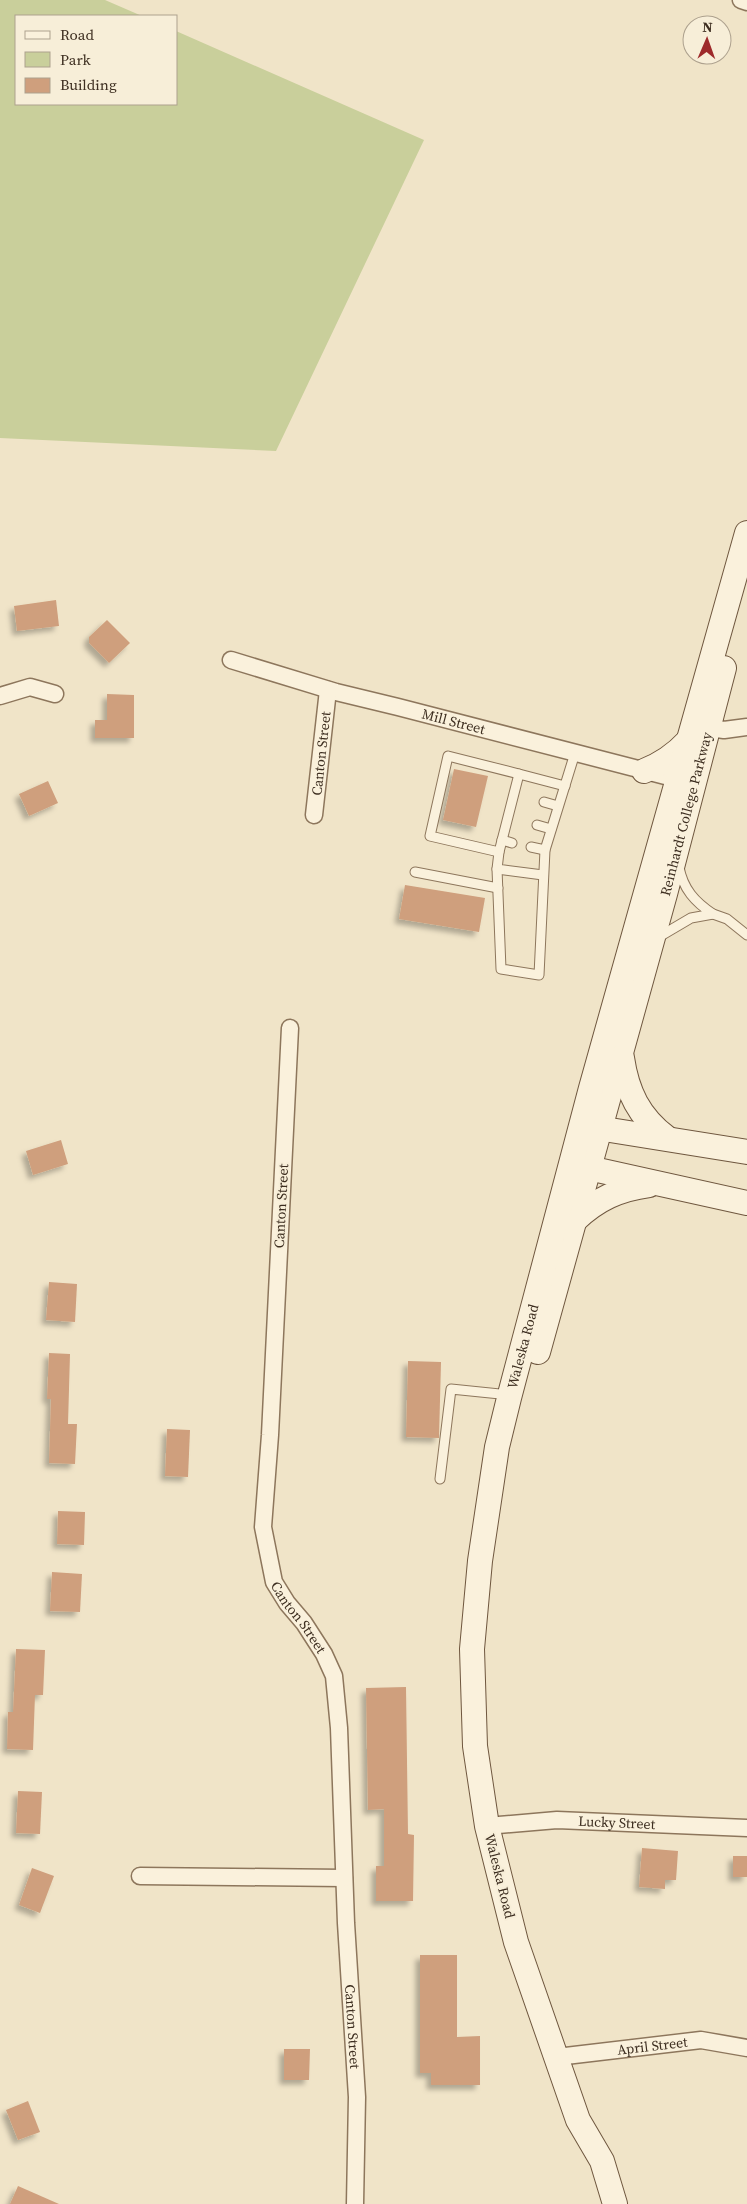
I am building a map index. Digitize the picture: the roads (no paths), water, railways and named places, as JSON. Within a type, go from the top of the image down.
[{"type":"main road","name":"Reinhardt College Parkway","points":[[591,1127],[621,1053],[651,943],[668,846],[677,779],[747,533]]},
{"type":"main road","name":"Reinhardt College Parkway","points":[[668,846],[710,728],[747,575]]},
{"type":"main road","points":[[644,771],[658,766],[669,759],[688,741]]},
{"type":"main road","points":[[668,846],[580,1166],[747,1203]]},
{"type":"main road","points":[[621,1053],[624,1076],[635,1105],[653,1128],[667,1138]]},
{"type":"main road","points":[[591,1127],[747,1152]]},
{"type":"main road","name":"Waleska Road","points":[[484,1531],[511,1450],[575,1220],[580,1166]]},
{"type":"main road","name":"Waleska Road","points":[[580,1166],[510,1395],[497,1447],[484,1531],[474,1624],[473,1687],[475,1746],[487,1826],[516,1942],[578,2120],[602,2162],[615,2204]]},
{"type":"main road","points":[[575,1220],[593,1204],[615,1192],[658,1183]]},
{"type":"street","points":[[741,0],[747,2]]},
{"type":"street","name":"Mill Street","points":[[232,660],[328,690],[677,779]]},
{"type":"street","points":[[0,696],[30,687],[55,694]]},
{"type":"street","name":"Canton Street","points":[[314,815],[328,690]]},
{"type":"street","points":[[710,728],[724,730],[747,727]]},
{"type":"street","name":"Canton Street","points":[[290,1028],[270,1435],[263,1527],[274,1582],[324,1654],[334,1676],[339,1728],[344,1878],[357,2097],[355,2204]]},
{"type":"street","name":"Lucky Street","points":[[487,1826],[557,1820],[747,1828]]},
{"type":"street","points":[[140,1876],[344,1878]]},
{"type":"street","name":"April Street","points":[[557,2057],[701,2040],[747,2048]]},
{"type":"lane","points":[[519,774],[519,796],[513,820],[502,840],[497,869],[501,969],[539,975],[545,850],[575,753]]},
{"type":"lane","points":[[499,852],[430,836],[448,756],[565,786]]},
{"type":"lane","points":[[544,802],[558,806]]},
{"type":"lane","points":[[537,826],[551,829]]},
{"type":"lane","points":[[502,840],[512,843]]},
{"type":"lane","points":[[668,846],[688,892],[702,907],[732,922],[747,935]]},
{"type":"lane","points":[[531,847],[545,850]]},
{"type":"lane","points":[[497,869],[544,875]]},
{"type":"lane","points":[[415,872],[498,888]]},
{"type":"lane","points":[[651,943],[680,923],[691,918],[713,914]]},
{"type":"lane","points":[[440,1479],[451,1389],[510,1395]]}]
